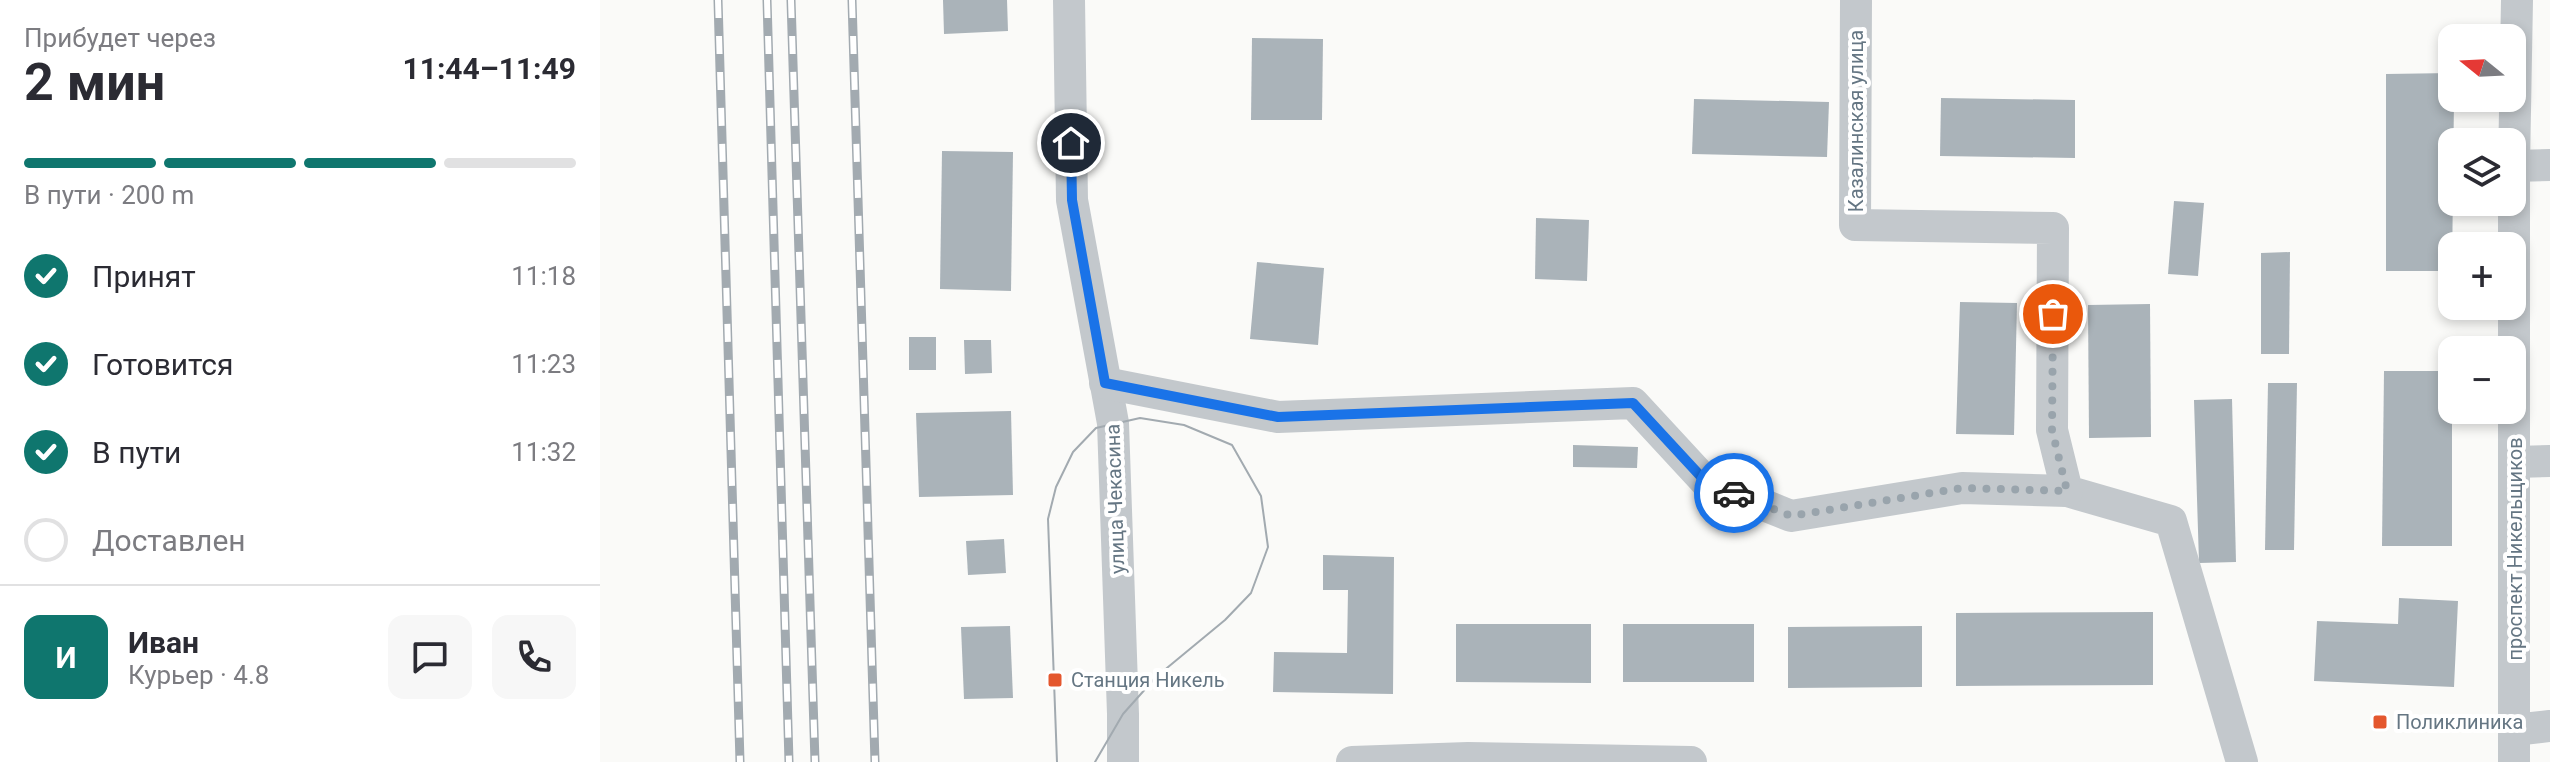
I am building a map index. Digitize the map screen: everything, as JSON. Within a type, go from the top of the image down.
[{"type":"street","name":"улица Чекасина","points":[[1069,0],[1072,200],[1113,423],[1123,762]]},
{"type":"street","name":"Казалинская улица","points":[[1856,0],[1855,225],[2053,228],[2052,430],[2067,491]]},
{"type":"street","name":"проспект Никельщиков","points":[[2515,128],[2517,0]]},
{"type":"street","points":[[2526,166],[2550,165]]},
{"type":"street","name":"проспект Никельщиков","points":[[2514,216],[2514,762]]},
{"type":"street","points":[[1105,383],[1278,417],[1633,403],[1706,482],[1791,516],[1962,488],[2067,491],[2171,521],[2242,762]]},
{"type":"street","points":[[2516,462],[2550,461]]},
{"type":"street","points":[[2514,730],[2550,726]]},
{"type":"street","points":[[1352,762],[1691,762]]},
{"type":"building","points":[[943,0],[1007,0],[1008,31],[944,34]]},
{"type":"building","points":[[1252,38],[1323,39],[1322,120],[1251,120]]},
{"type":"building","points":[[2438,73],[2438,112],[2454,112],[2454,128],[2438,128],[2438,216],[2453,216],[2452,232],[2438,232],[2438,271],[2386,271],[2386,74]]},
{"type":"building","points":[[1941,98],[2075,100],[2075,158],[1940,156]]},
{"type":"building","points":[[1694,99],[1829,102],[1827,157],[1692,154]]},
{"type":"building","points":[[942,151],[1013,152],[1011,291],[940,289]]},
{"type":"building","points":[[2174,201],[2204,203],[2198,276],[2168,274]]},
{"type":"building","points":[[1536,218],[1589,220],[1587,281],[1535,279]]},
{"type":"building","points":[[2290,252],[2289,354],[2261,354],[2261,253]]},
{"type":"building","points":[[1257,262],[1324,268],[1318,345],[1250,339]]},
{"type":"building","points":[[1960,302],[2017,303],[2014,435],[1956,434]]},
{"type":"building","points":[[2150,304],[2151,437],[2089,438],[2088,305]]},
{"type":"building","points":[[909,337],[936,337],[936,370],[909,370]]},
{"type":"building","points":[[964,340],[991,340],[992,373],[965,374]]},
{"type":"building","points":[[2384,371],[2438,371],[2438,424],[2452,424],[2452,546],[2382,546]]},
{"type":"building","points":[[2268,383],[2297,383],[2294,550],[2265,550]]},
{"type":"building","points":[[2232,399],[2236,562],[2199,563],[2194,400]]},
{"type":"building","points":[[1011,411],[1013,495],[919,497],[916,413]]},
{"type":"building","points":[[1573,445],[1638,447],[1637,468],[1573,467]]},
{"type":"building","points":[[1004,539],[1006,573],[968,575],[966,541]]},
{"type":"building","points":[[1323,555],[1394,557],[1393,694],[1273,692],[1274,652],[1347,653],[1348,590],[1323,590]]},
{"type":"building","points":[[2399,598],[2458,601],[2454,687],[2314,681],[2317,621],[2398,624]]},
{"type":"building","points":[[2153,612],[2153,685],[1956,686],[1956,613]]},
{"type":"building","points":[[1456,624],[1591,624],[1591,683],[1456,682]]},
{"type":"building","points":[[1623,624],[1754,624],[1754,682],[1623,682]]},
{"type":"building","points":[[1010,626],[1013,698],[964,699],[961,627]]},
{"type":"building","points":[[1922,626],[1922,687],[1788,688],[1788,627]]},
{"type":"tram line","points":[[1057,762],[1048,519],[1056,487],[1073,452],[1096,428],[1140,418],[1184,425],[1232,445],[1261,496],[1268,547],[1251,593],[1225,620],[1156,677],[1123,714],[1095,762]]},
{"type":"railway","points":[[718,0],[740,762]]},
{"type":"railway","points":[[767,0],[789,762]]},
{"type":"railway","points":[[791,0],[815,762]]},
{"type":"railway","points":[[852,0],[875,762]]},
{"type":"way so far","points":[[1734,493],[1791,516],[1962,488],[2067,491],[2052,430],[2053,314]]},
{"type":"place","name":"Станция Никель","points":[[1055,680]]},
{"type":"place","name":"Поликлиника","points":[[2380,722]]},
{"type":"route","points":[[1071,143],[1072,200],[1105,383],[1278,417],[1633,403],[1706,482],[1734,493]]}]
